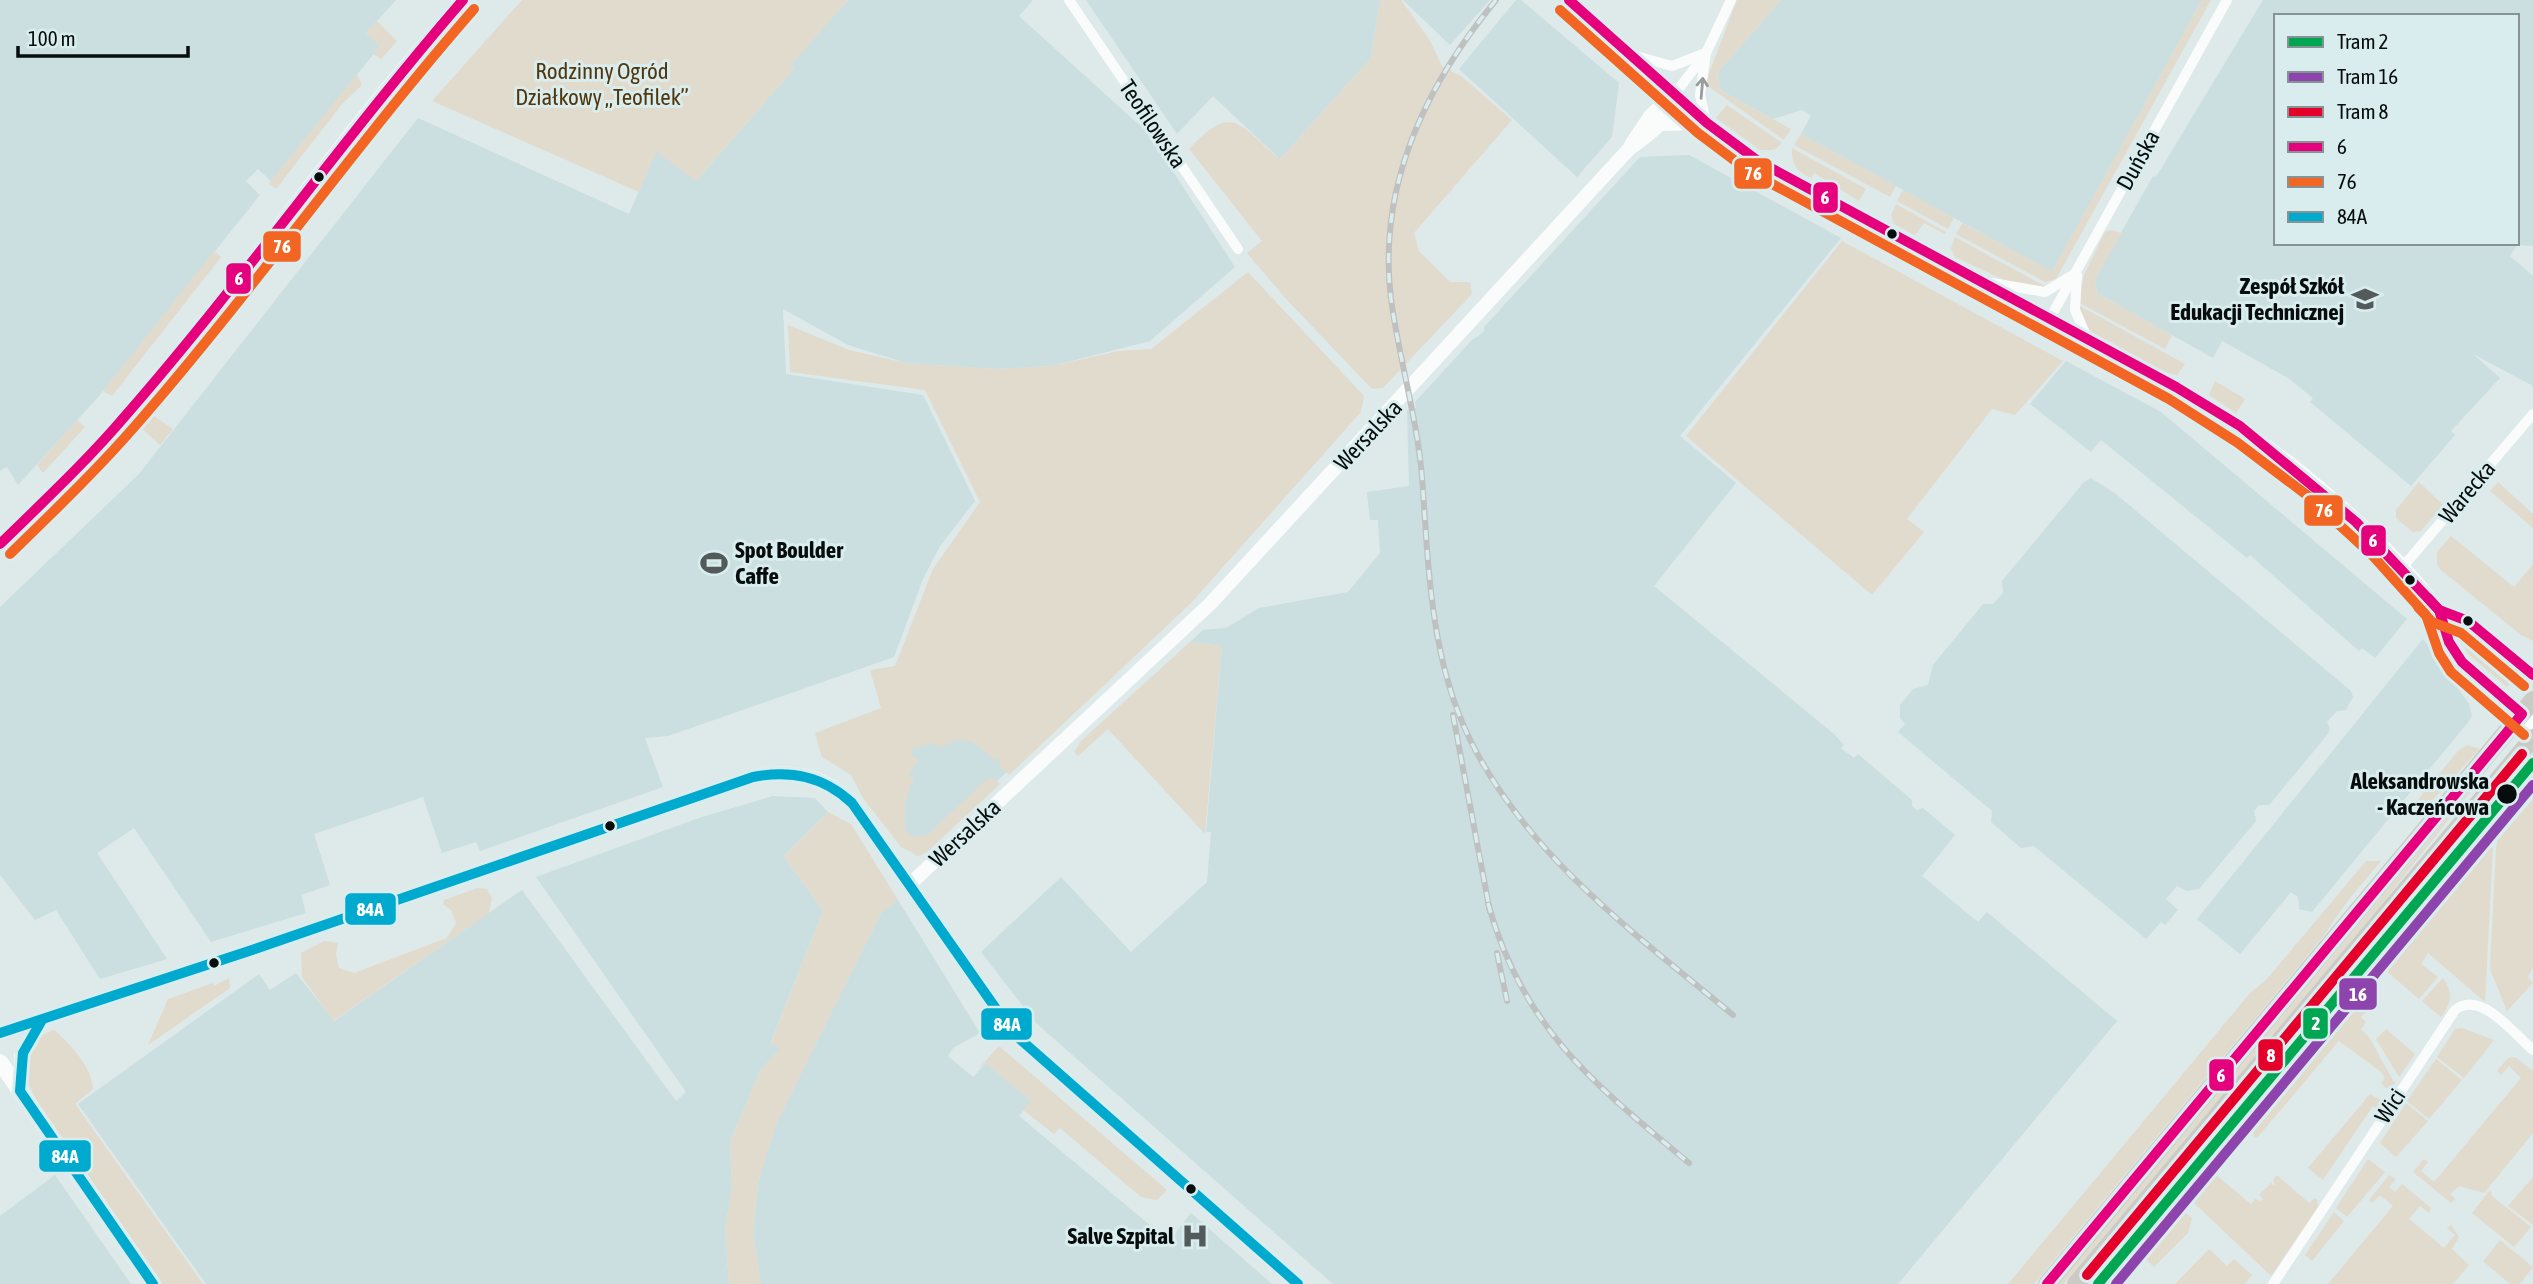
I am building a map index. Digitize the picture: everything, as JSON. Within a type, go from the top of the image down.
[{"type":"main road","points":[[2047,1284],[2529,713]]},
{"type":"main road","points":[[2076,1284],[2533,738]]},
{"type":"main road","points":[[0,1062],[153,1284]]},
{"type":"street","points":[[0,544],[56,492],[126,416],[388,85],[463,0]]},
{"type":"street","name":"Teofilowska","points":[[1069,0],[1238,249]]},
{"type":"street","points":[[1569,0],[1707,123],[1774,171],[1983,281],[2049,320],[2188,394],[2240,426],[2357,522],[2439,610],[2455,653],[2529,713]]},
{"type":"street","name":"Wersalska","points":[[0,1033],[768,774],[803,775],[840,791],[858,811],[909,885],[1220,595],[1629,149],[1651,115],[1674,95],[1706,53],[1731,0]]},
{"type":"street","name":"Duńska","points":[[2049,320],[2227,0]]},
{"type":"street","points":[[1630,54],[1672,66],[1684,64],[1706,53]]},
{"type":"street","name":"Wersalska","points":[[1706,53],[1700,89],[1707,123]]},
{"type":"street","name":"Wersalska","points":[[1629,149],[1662,124],[1671,111],[1674,95]]},
{"type":"street","points":[[1662,124],[1707,123]]},
{"type":"street","points":[[1983,281],[2045,292],[2065,282],[2078,269]]},
{"type":"street","points":[[2078,269],[2075,310],[2089,342]]},
{"type":"street","name":"Warecka","points":[[2402,569],[2533,414]]},
{"type":"street","points":[[2439,610],[2468,621],[2533,675]]},
{"type":"street","points":[[909,885],[1017,1037],[1298,1284]]},
{"type":"street","name":"Wici","points":[[2273,1284],[2455,1010],[2466,1003],[2481,1006],[2533,1050]]},
{"type":"street","points":[[19,1091],[21,1056],[42,1020]]},
{"type":"shaded area","points":[[0,0],[396,0],[366,33],[380,46],[271,181],[258,169],[246,181],[260,195],[100,395],[18,485],[7,467],[0,471]]},
{"type":"shaded area","points":[[848,0],[1033,0],[1019,16],[1148,133],[1235,267],[1150,341],[1052,366],[995,369],[906,363],[848,345],[783,309],[786,374],[923,395],[975,501],[940,546],[923,579],[894,657],[668,736],[645,738],[663,787],[480,851],[476,842],[442,853],[423,797],[314,834],[330,885],[301,895],[306,913],[211,942],[134,828],[97,853],[167,959],[100,979],[56,910],[35,920],[0,875],[0,607],[139,474],[418,118],[629,214],[656,151],[697,180],[794,69],[790,65]]},
{"type":"shaded area","points":[[1086,0],[1380,0],[1371,58],[1280,159],[1213,96],[1177,134]]},
{"type":"shaded area","points":[[1403,0],[1490,0],[1450,45]]},
{"type":"shaded area","points":[[1516,0],[1521,0],[1619,83],[1612,137],[1577,177],[1459,69]]},
{"type":"shaded area","points":[[1781,0],[2202,0],[2052,272],[1801,134],[1811,116],[1806,112],[1801,110],[1773,119],[1720,90],[1718,72]]},
{"type":"shaded area","points":[[2263,0],[2533,0],[2533,246],[2517,245],[2510,256],[2533,276],[2533,386],[2473,354],[2500,378],[2451,431],[2455,435],[2411,486],[2310,402],[2313,398],[2288,378],[2222,341],[2213,358],[2097,293],[2095,279],[2153,176],[2156,177]]},
{"type":"shaded area","points":[[1689,155],[1841,238],[1680,436],[1736,483],[1654,586],[1834,734],[1844,745],[1841,748],[1854,758],[1858,754],[1912,800],[1912,806],[1917,810],[1923,808],[1955,835],[1922,876],[1978,922],[1987,912],[2117,1021],[1898,1284],[1333,1284],[1036,1023],[981,952],[1061,877],[1131,952],[1207,882],[1211,832],[1206,832],[1222,646],[1190,642],[1203,630],[1226,628],[1259,608],[1348,592],[1380,553],[1378,520],[1370,520],[1367,492],[1409,486],[1407,410],[1416,408],[1415,402],[1472,340],[1484,332],[1484,327],[1640,157]]},
{"type":"shaded area","points":[[2066,361],[2161,412],[2407,619],[2375,658],[2362,648],[2359,651],[2250,555],[2247,558],[2101,440],[2091,452],[2030,404]]},
{"type":"shaded area","points":[[2091,478],[2116,494],[2351,691],[2353,697],[2346,710],[2337,711],[2327,722],[2330,729],[2328,734],[2269,805],[2259,805],[2254,811],[2256,821],[2199,889],[2187,891],[2177,886],[2166,899],[2178,910],[2165,925],[2161,922],[2146,939],[2034,846],[2021,848],[1991,822],[1992,811],[1898,732],[1905,724],[1900,718],[1900,705],[1913,689],[1928,685],[1933,665],[1983,604],[1993,604],[2003,593],[2002,581],[2084,482]]},
{"type":"shaded area","points":[[2423,639],[2469,704],[2472,716],[2312,912],[2299,909],[2298,897],[2291,892],[2240,954],[2197,919]]},
{"type":"shaded area","points":[[980,733],[1013,766],[916,856],[902,840],[909,745]]},
{"type":"shaded area","points":[[773,796],[815,798],[828,812],[784,856],[823,911],[771,1042],[781,1048],[761,1069],[730,1142],[732,1188],[725,1229],[729,1284],[206,1284],[78,1104],[259,974],[270,990],[296,973],[334,1021],[522,890],[676,1101],[686,1092],[536,877],[699,818]]},
{"type":"shaded area","points":[[898,900],[980,1033],[953,1048],[948,1056],[973,1077],[986,1063],[1032,1101],[1019,1116],[1169,1241],[1191,1213],[1272,1284],[761,1284],[753,1232],[758,1182],[777,1122],[881,913]]},
{"type":"shaded area","points":[[55,1175],[131,1284],[0,1284],[0,1216]]},
{"type":"green space","name":"Rodzinny Ogród Działkowy „Teofilek”","points":[[522,0],[848,0],[791,65],[794,69],[696,181],[656,151],[639,192],[432,101]]},
{"type":"green space","points":[[1380,0],[1401,0],[1429,39],[1442,66],[1461,76],[1512,120],[1414,233],[1419,251],[1450,282],[1470,282],[1472,294],[1383,388],[1372,389],[1287,300],[1247,253],[1262,241],[1189,149],[1204,134],[1227,122],[1245,129],[1280,159],[1371,58]]},
{"type":"green space","points":[[1737,0],[1781,0],[1718,72],[1720,90],[1791,129],[1784,140],[1705,84]]},
{"type":"green space","points":[[2202,0],[2211,0],[2056,279],[2045,282],[1956,234],[1962,223],[2052,271]]},
{"type":"green space","points":[[377,21],[397,41],[381,59],[373,54],[380,46],[366,33]]},
{"type":"green space","points":[[357,74],[362,85],[342,104],[276,189],[269,183]]},
{"type":"green space","points":[[1727,105],[1782,143],[1774,150],[1760,150],[1716,118]]},
{"type":"green space","points":[[1801,134],[1896,186],[1890,197],[1794,145]]},
{"type":"green space","points":[[1792,148],[1866,189],[1859,201],[1814,173],[1811,178],[1802,173],[1794,163]]},
{"type":"green space","points":[[1903,190],[1954,218],[1948,229],[1897,201]]},
{"type":"green space","points":[[1896,204],[1946,232],[1945,234],[1924,223],[1915,235],[1894,224],[1891,215]]},
{"type":"green space","points":[[2111,230],[2122,233],[2095,279],[2097,293],[2172,335],[2165,349],[2078,302],[2084,275],[2105,232]]},
{"type":"green space","points":[[1955,237],[2048,288],[2004,280],[1955,257],[1951,248]]},
{"type":"green space","points":[[1842,241],[2063,361],[2015,415],[1992,409],[1907,519],[1924,532],[1872,595],[1686,436]]},
{"type":"green space","points":[[214,251],[221,257],[112,396],[103,391]]},
{"type":"green space","points":[[1248,272],[1364,396],[1361,412],[1190,604],[1009,775],[998,764],[998,758],[994,760],[976,745],[964,740],[957,740],[942,748],[933,743],[911,749],[911,755],[919,760],[909,773],[910,777],[915,778],[907,796],[905,818],[906,831],[914,837],[927,835],[987,779],[993,778],[1000,784],[927,852],[919,856],[901,847],[863,798],[851,775],[822,757],[815,733],[881,708],[870,670],[895,666],[933,569],[980,502],[925,390],[790,372],[788,325],[849,350],[906,363],[995,369],[1052,366],[1118,351],[1151,349]]},
{"type":"green space","points":[[2078,305],[2185,364],[2177,375],[2167,373],[2092,332],[2085,326]]},
{"type":"green space","points":[[2215,381],[2245,399],[2236,413],[2209,395]]},
{"type":"green space","points":[[148,412],[173,429],[160,445],[137,424]]},
{"type":"green space","points":[[77,420],[85,427],[43,473],[37,465]]},
{"type":"green space","points":[[2419,482],[2443,505],[2421,531],[2413,532],[2396,518],[2396,510]]},
{"type":"green space","points":[[2498,482],[2533,514],[2533,528],[2490,491]]},
{"type":"green space","points":[[2451,536],[2514,587],[2533,564],[2533,641],[2521,635],[2441,570],[2437,564],[2437,552]]},
{"type":"green space","points":[[2459,635],[2484,644],[2506,662],[2516,676],[2507,687],[2468,654]]},
{"type":"green space","points":[[1190,642],[1222,646],[1205,834],[1108,729],[1078,756],[1074,752],[1081,741]]},
{"type":"green space","points":[[2467,745],[2480,749],[2425,808],[2417,810],[2412,807],[2458,751]]},
{"type":"green space","points":[[2495,761],[2378,909],[2064,1284],[2058,1284]]},
{"type":"green space","points":[[2533,799],[2533,966],[2528,978],[2533,983],[2507,1011],[2490,969],[2496,849],[2497,841]]},
{"type":"green space","points":[[828,812],[851,824],[898,900],[881,913],[777,1123],[758,1182],[753,1232],[761,1284],[729,1284],[725,1229],[732,1188],[730,1142],[761,1069],[781,1048],[771,1043],[823,911],[784,856]]},
{"type":"green space","points":[[2489,845],[2493,848],[2485,1002],[2428,953],[2421,964],[2438,977],[2419,999],[2384,969]]},
{"type":"green space","points":[[2366,861],[2381,861],[2346,903],[2323,937],[2034,1284],[2008,1284],[2250,993],[2266,980]]},
{"type":"green space","points":[[478,888],[487,889],[492,898],[489,913],[333,1021],[302,977],[301,953],[324,941],[338,943],[336,955],[339,968],[354,973],[447,938],[456,923],[451,910],[443,904],[444,900]]},
{"type":"green space","points":[[229,978],[230,988],[148,1045],[168,999],[213,983],[214,986]]},
{"type":"green space","points":[[2443,978],[2450,998],[2441,1017],[2422,1001]]},
{"type":"green space","points":[[2356,1003],[2366,1012],[2361,1017],[2366,1022],[2361,1029],[2369,1037],[2395,1084],[2386,1088],[2381,1083],[2385,1078],[2381,1072],[2339,1041],[2257,1138],[2254,1137],[2252,1128]]},
{"type":"green space","points":[[2462,1028],[2494,1040],[2464,1078],[2437,1057],[2455,1029]]},
{"type":"green space","points":[[2386,1029],[2415,1054],[2399,1077],[2376,1039]]},
{"type":"green space","points":[[54,1030],[79,1056],[92,1081],[93,1089],[75,1104],[203,1284],[162,1284],[55,1134],[25,1074],[28,1057],[40,1036]]},
{"type":"green space","points":[[999,1046],[1167,1190],[1157,1200],[1141,1197],[1060,1128],[1054,1134],[1023,1110],[1031,1101],[986,1063],[978,1069]]},
{"type":"green space","points":[[2515,1057],[2533,1071],[2533,1133],[2484,1193],[2459,1186],[2450,1194],[2455,1199],[2451,1203],[2413,1172],[2424,1159],[2428,1162],[2421,1171],[2434,1182],[2521,1078],[2509,1066],[2501,1075],[2497,1071],[2508,1058]]},
{"type":"green space","points":[[2436,1059],[2462,1080],[2429,1119],[2407,1101]]},
{"type":"green space","points":[[2370,1094],[2381,1100],[2378,1109],[2373,1106],[2323,1180],[2308,1168]]},
{"type":"green space","points":[[2406,1103],[2428,1121],[2396,1157],[2380,1143]]},
{"type":"green space","points":[[2368,1159],[2385,1172],[2347,1217],[2336,1208]]},
{"type":"green space","points":[[2214,1173],[2251,1204],[2256,1198],[2260,1202],[2263,1199],[2259,1195],[2271,1183],[2275,1186],[2273,1180],[2277,1175],[2309,1203],[2317,1199],[2318,1207],[2271,1276],[2191,1200]]},
{"type":"green space","points":[[2389,1175],[2396,1179],[2389,1187],[2395,1192],[2402,1184],[2431,1208],[2429,1213],[2420,1206],[2409,1219],[2444,1248],[2455,1235],[2447,1228],[2451,1225],[2459,1237],[2452,1249],[2469,1265],[2453,1284],[2328,1284],[2393,1206],[2380,1195],[2372,1203],[2369,1200]]},
{"type":"green space","points":[[2533,1177],[2533,1225],[2508,1206]]},
{"type":"green space","points":[[2490,1190],[2492,1196],[2531,1227],[2514,1247],[2472,1213]]},
{"type":"green space","points":[[2183,1211],[2192,1218],[2188,1233],[2154,1267],[2143,1257]]},
{"type":"green space","points":[[2334,1212],[2344,1221],[2312,1261],[2305,1255]]},
{"type":"green space","points":[[2500,1240],[2533,1267],[2520,1284],[2510,1284],[2483,1261]]},
{"type":"green space","points":[[2209,1249],[2227,1266],[2234,1259],[2252,1275],[2245,1284],[2175,1284]]},
{"type":"railway","points":[[1496,0],[1448,67],[1428,102],[1400,177],[1392,217],[1389,257],[1391,299],[1420,455],[1430,584],[1441,654],[1462,722],[1478,755],[1502,794],[1530,831],[1593,897],[1733,1015]]},
{"type":"railway","points":[[1453,715],[1490,912]]},
{"type":"railway","points":[[1488,903],[1503,947],[1542,1020],[1566,1051],[1593,1079],[1689,1163]]},
{"type":"railway","points":[[1497,953],[1507,1001]]},
{"type":"tram line","name":"8","points":[[2087,1275],[2522,754]]},
{"type":"tram line","name":"2","points":[[2098,1284],[2533,763]]},
{"type":"tram line","name":"16","points":[[2116,1284],[2533,785]]},
{"type":"transit line","name":"6","points":[[0,544],[96,449],[126,415],[463,0]]},
{"type":"transit line","name":"6","points":[[1569,0],[1707,123],[1758,161],[2176,387],[2240,426],[2356,522],[2439,610],[2449,642],[2462,662],[2522,714],[2047,1284]]},
{"type":"transit line","name":"76","points":[[10,554],[136,425],[474,9]]},
{"type":"transit line","name":"76","points":[[1560,10],[1698,133],[1750,172],[2169,399],[2238,443],[2308,496],[2372,555],[2426,615],[2439,653],[2451,672],[2524,735]]},
{"type":"transit line","name":"6","points":[[2428,598],[2439,610],[2468,621],[2533,675]]},
{"type":"transit line","name":"76","points":[[2418,607],[2432,622],[2461,633],[2524,686]]},
{"type":"transit line","name":"84A","points":[[0,1033],[255,949],[753,777],[780,774],[806,777],[830,787],[852,803],[1013,1033],[1298,1284]]},
{"type":"transit line","name":"84A","points":[[42,1020],[23,1053],[20,1091],[153,1284]]},
{"type":"place","name":"Zespół Szkół Edukacji Technicznej","points":[[2365,299]]},
{"type":"place","name":"Spot Boulder Caffe","points":[[714,563]]},
{"type":"place","name":"Aleksandrowska - Kaczeńcowa","points":[[2507,794]]},
{"type":"place","name":"Salve Szpital","points":[[1195,1236]]}]
